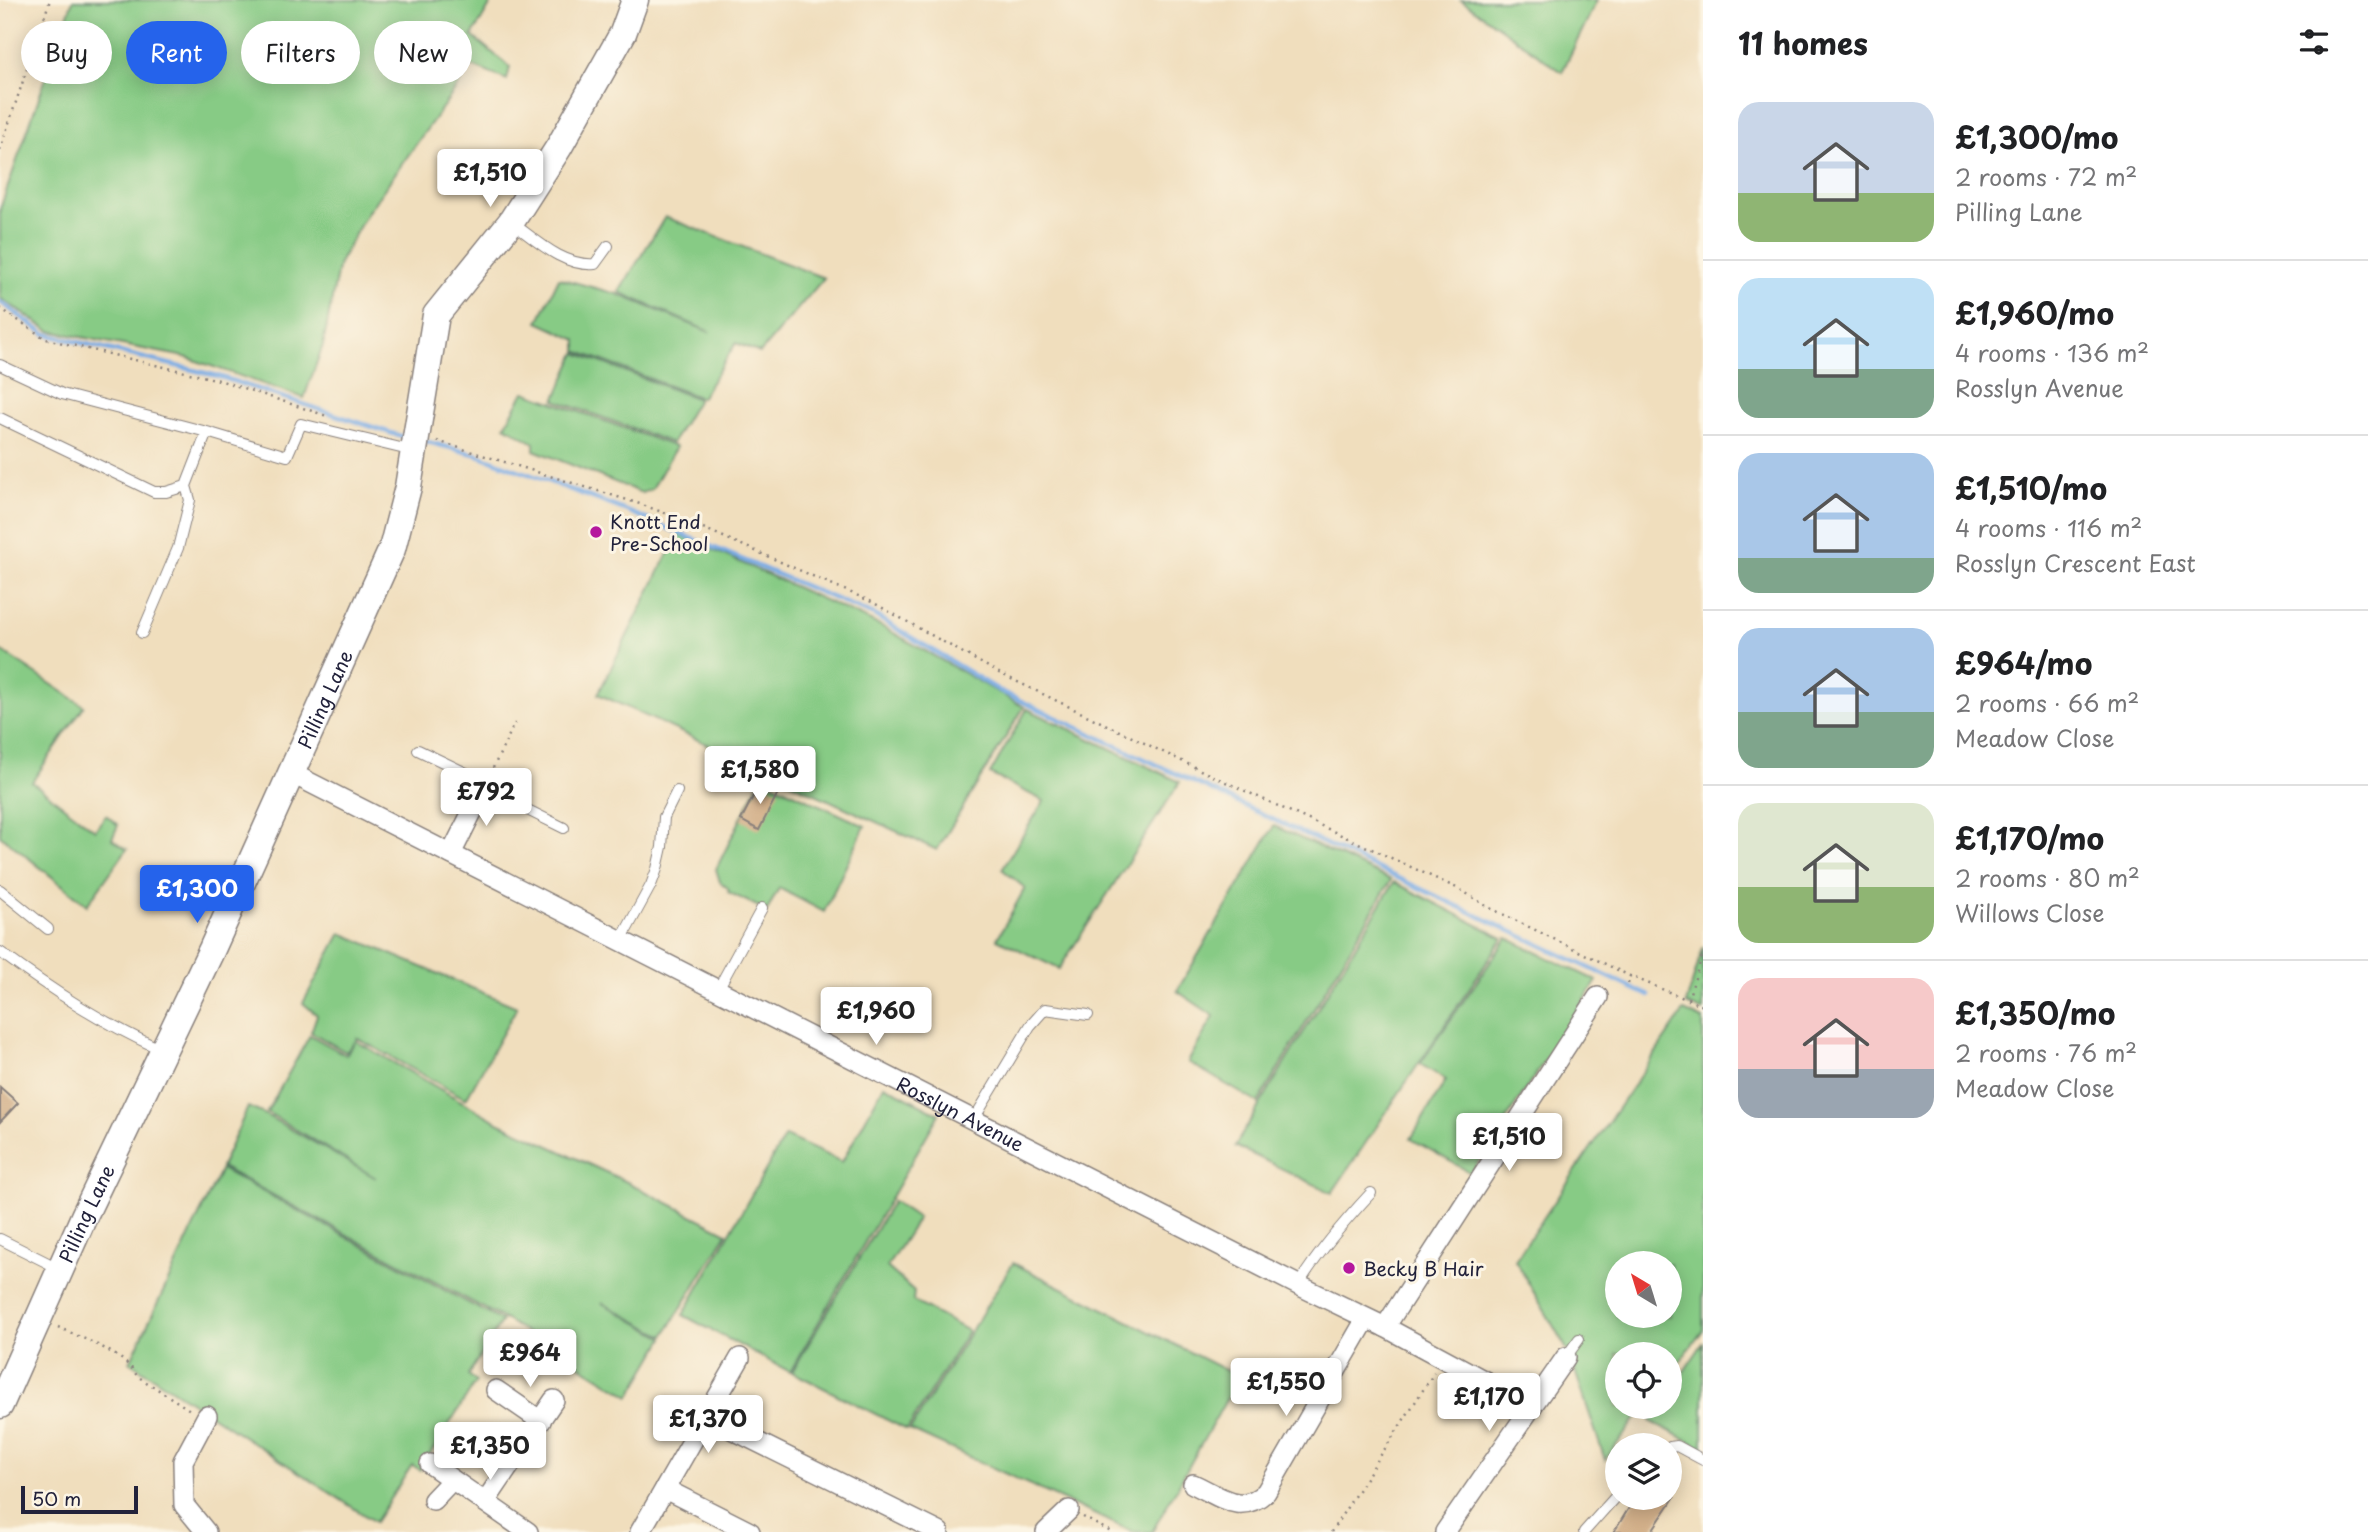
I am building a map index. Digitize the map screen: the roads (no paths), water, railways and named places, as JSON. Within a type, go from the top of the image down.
[{"type":"street","name":"Pilling Lane","points":[[0,1405],[60,1269],[212,949],[310,726],[392,549],[408,486],[424,443],[436,315],[511,222],[559,148],[622,33],[635,0]]},
{"type":"street","name":"Rosslyn Avenue","points":[[291,773],[1385,1327],[1531,1406]]},
{"type":"street","points":[[451,854],[485,786]]},
{"type":"street","points":[[1385,1327],[1598,997]]},
{"type":"street","points":[[1192,1484],[1238,1505],[1257,1500],[1266,1492],[1366,1319]]},
{"type":"street","points":[[1445,1532],[1566,1357]]},
{"type":"street","points":[[640,1532],[740,1358]]},
{"type":"street","points":[[496,1390],[541,1421]]},
{"type":"street","points":[[485,1502],[554,1400]]},
{"type":"street","points":[[206,1418],[183,1461],[184,1505],[206,1532]]},
{"type":"street","points":[[707,1418],[939,1532]]},
{"type":"street","points":[[430,1464],[528,1532]]},
{"type":"street","points":[[433,1500],[452,1480]]},
{"type":"street","points":[[665,1489],[715,1525],[750,1532]]},
{"type":"street","points":[[1046,1532],[1069,1510]]},
{"type":"lane","points":[[511,222],[554,252],[586,265],[595,264],[608,246]]},
{"type":"lane","points":[[0,365],[62,394],[287,456],[301,425],[424,443]]},
{"type":"lane","points":[[0,418],[154,492],[166,492],[186,486]]},
{"type":"lane","points":[[142,633],[178,548],[190,500],[186,486],[207,432]]},
{"type":"lane","points":[[418,750],[468,774],[485,786],[564,828]]},
{"type":"lane","points":[[621,940],[654,877],[662,847],[664,817],[677,791]]},
{"type":"lane","points":[[0,890],[48,929]]},
{"type":"lane","points":[[719,989],[762,908]]},
{"type":"lane","points":[[0,952],[72,1003],[162,1050]]},
{"type":"lane","points":[[974,1119],[1030,1026],[1045,1009],[1088,1015]]},
{"type":"lane","points":[[1298,1285],[1326,1244],[1371,1193]]},
{"type":"lane","points":[[0,1239],[60,1269]]},
{"type":"lane","points":[[1566,1357],[1579,1339]]},
{"type":"lane","points":[[1682,1449],[1703,1460]]},
{"type":"lane","points":[[1584,1532],[1605,1508]]},
{"type":"waterway","points":[[0,302],[45,334],[218,376],[409,439]]},
{"type":"waterway","points":[[424,441],[478,455],[627,511],[874,615],[1000,691],[1649,996]]},
{"type":"place","name":"Knott End Pre-School","points":[[596,532]]},
{"type":"place","name":"Becky B Hair","points":[[1349,1268]]}]
